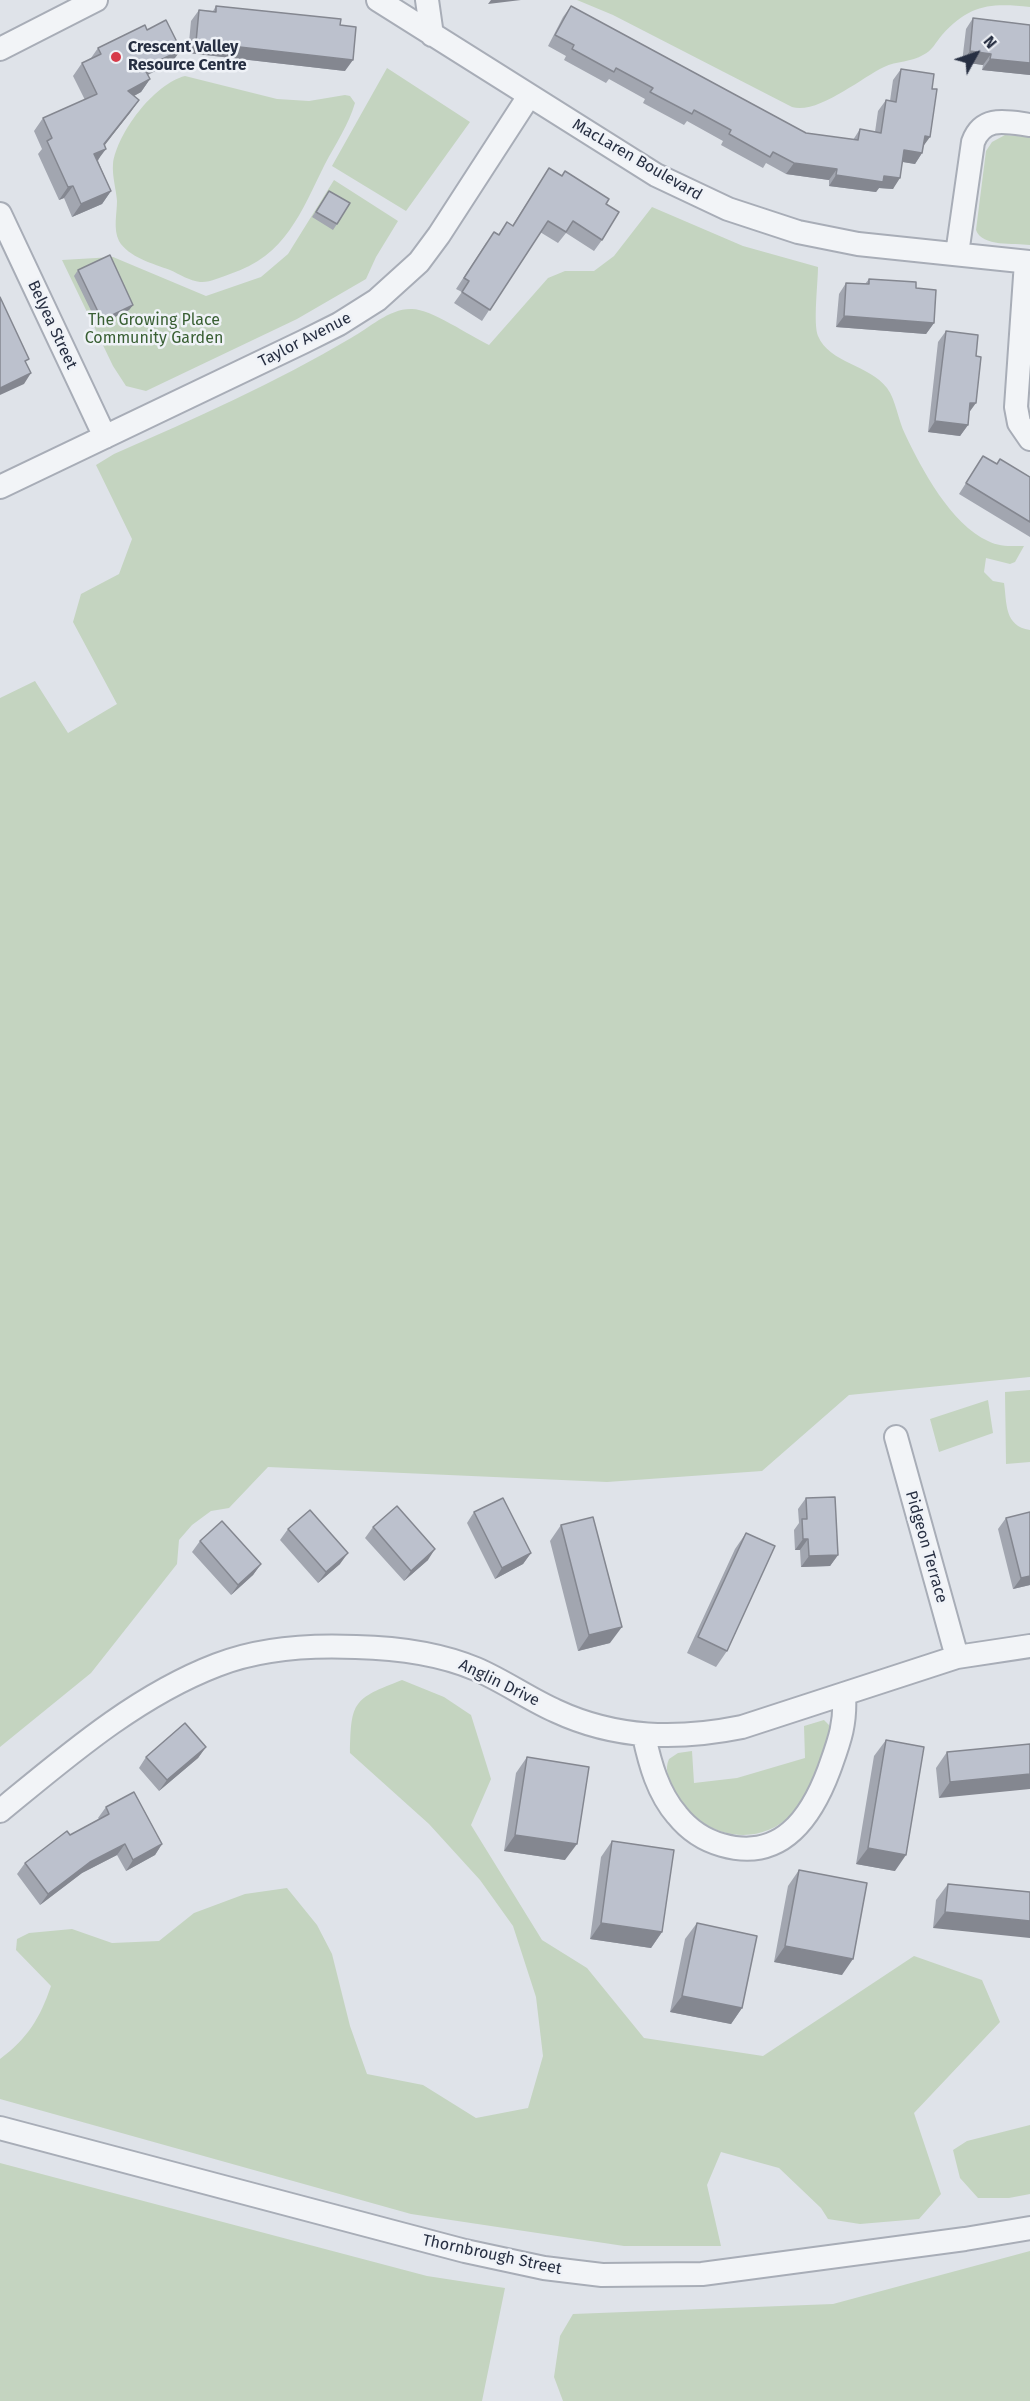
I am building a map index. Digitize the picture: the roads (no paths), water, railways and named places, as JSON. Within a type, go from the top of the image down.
[{"type":"street","points":[[0,49],[96,0]]},
{"type":"street","name":"MacLaren Boulevard","points":[[378,0],[656,175],[728,209],[798,232],[858,244],[1028,262]]},
{"type":"street","points":[[427,0],[432,35]]},
{"type":"street","name":"Taylor Avenue","points":[[0,487],[303,342],[349,318],[377,300],[419,262],[529,96]]},
{"type":"street","points":[[957,254],[976,133],[988,123],[995,121],[1030,125]]},
{"type":"street","name":"Belyea Street","points":[[0,214],[105,437]]},
{"type":"street","points":[[1028,262],[1016,407],[1018,423],[1030,439]]},
{"type":"street","name":"Pidgeon Terrace","points":[[896,1437],[957,1657]]},
{"type":"street","name":"Anglin Drive","points":[[0,1811],[58,1764],[150,1697],[187,1677],[219,1664],[291,1649],[334,1646],[419,1652],[476,1669],[578,1721],[598,1728],[644,1736],[675,1736],[733,1729],[957,1657],[1030,1646]]},
{"type":"street","points":[[644,1736],[653,1771],[668,1803],[689,1828],[702,1837],[730,1847],[762,1847],[775,1843],[795,1827],[816,1803],[843,1730],[844,1695]]},
{"type":"street","name":"Thornbrough Street","points":[[0,2128],[465,2251],[544,2268],[602,2275],[702,2274],[965,2239],[1030,2228]]},
{"type":"place","name":"Crescent Valley Resource Centre","points":[[116,57]]},
{"type":"park label","name":"The Growing Place Community Garden","points":[[154,330]]}]
